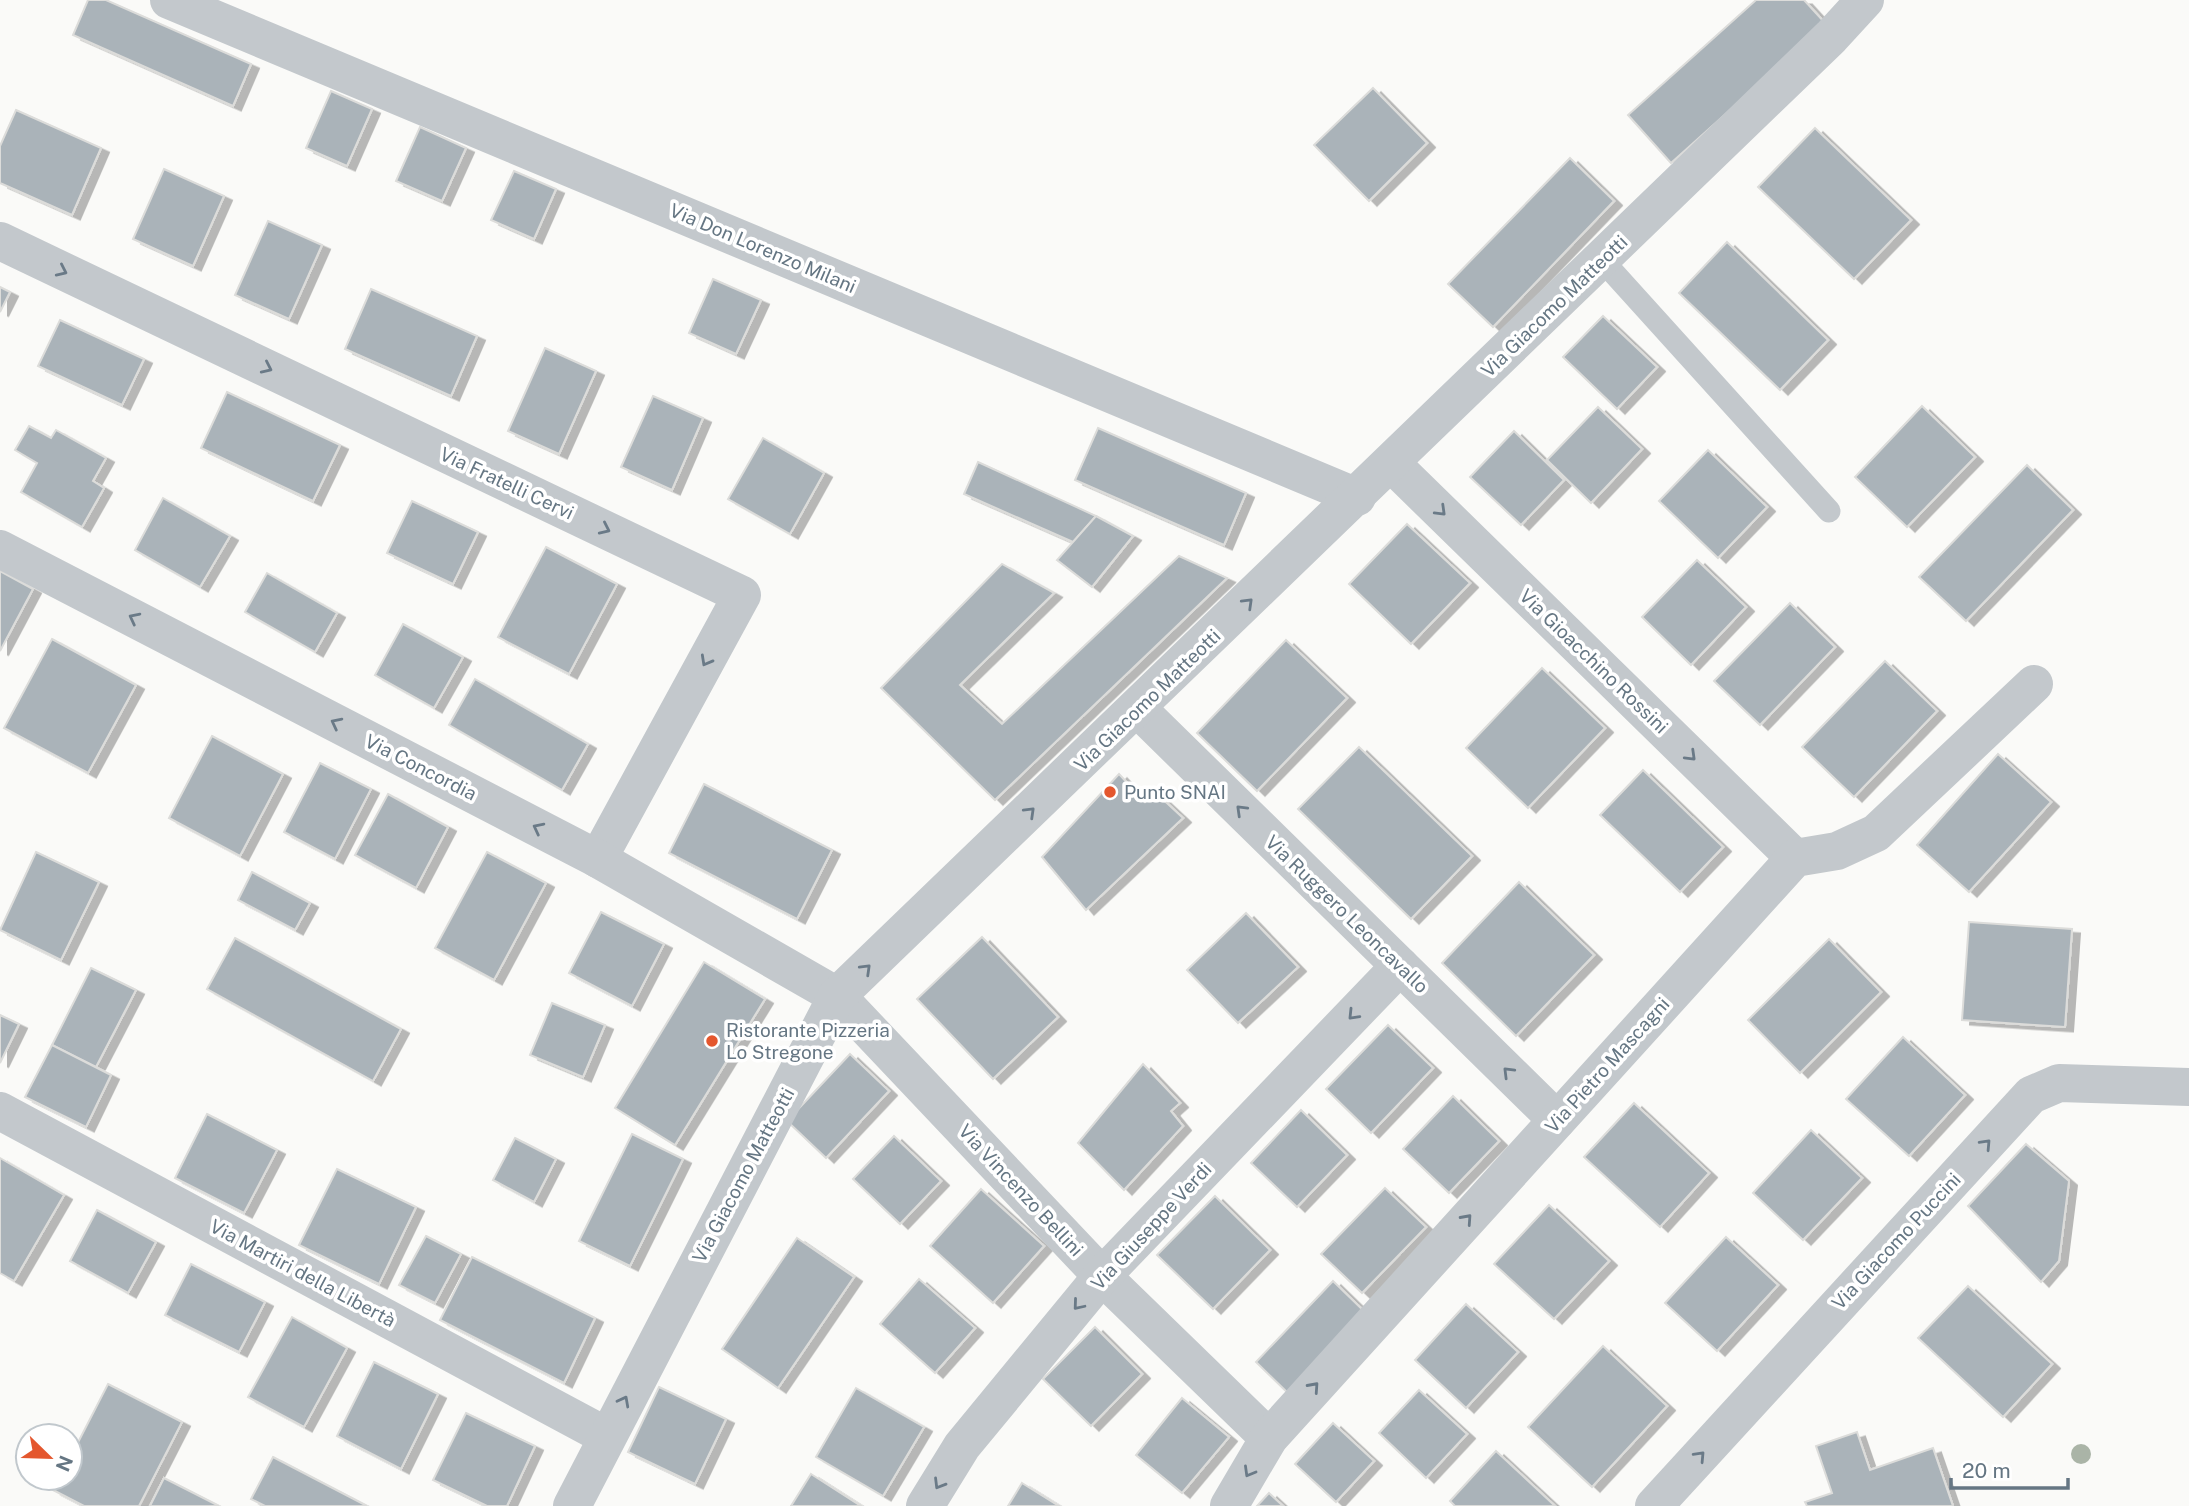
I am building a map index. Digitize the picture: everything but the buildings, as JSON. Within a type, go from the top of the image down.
[{"type":"street","name":"Via Don Lorenzo Milani","points":[[169,0],[1357,497]]},
{"type":"street","name":"Via Giacomo Matteotti","points":[[572,1506],[606,1436],[837,996],[1392,464],[1831,37],[1865,0]]},
{"type":"street","name":"Via Fratelli Cervi","points":[[0,241],[742,595],[598,859]]},
{"type":"street","name":"Via Gioacchino Rossini","points":[[1392,464],[1795,858]]},
{"type":"street","name":"Via Concordia","points":[[0,549],[598,859],[837,996]]},
{"type":"street","points":[[1795,858],[1837,851],[1876,833],[2034,684]]},
{"type":"street","name":"Via Ruggero Leoncavallo","points":[[1138,709],[1557,1120]]},
{"type":"street","name":"Via Pietro Mascagni","points":[[1229,1506],[1269,1438],[1795,858]]},
{"type":"street","name":"Via Giuseppe Verdi","points":[[925,1506],[962,1446],[1102,1276],[1400,966]]},
{"type":"street","name":"Via Vincenzo Bellini","points":[[837,996],[1102,1276],[1269,1438]]},
{"type":"street","name":"Via Giacomo Puccini","points":[[1654,1506],[2031,1095],[2059,1083],[2189,1087]]},
{"type":"street","name":"Via Martiri della Libertà","points":[[0,1111],[606,1436]]},
{"type":"lane","points":[[1602,260],[1829,511]]},
{"type":"place","name":"Punto SNAI","points":[[1110,792]]},
{"type":"place","name":"Ristorante Pizzeria Lo Stregone","points":[[712,1041]]}]
